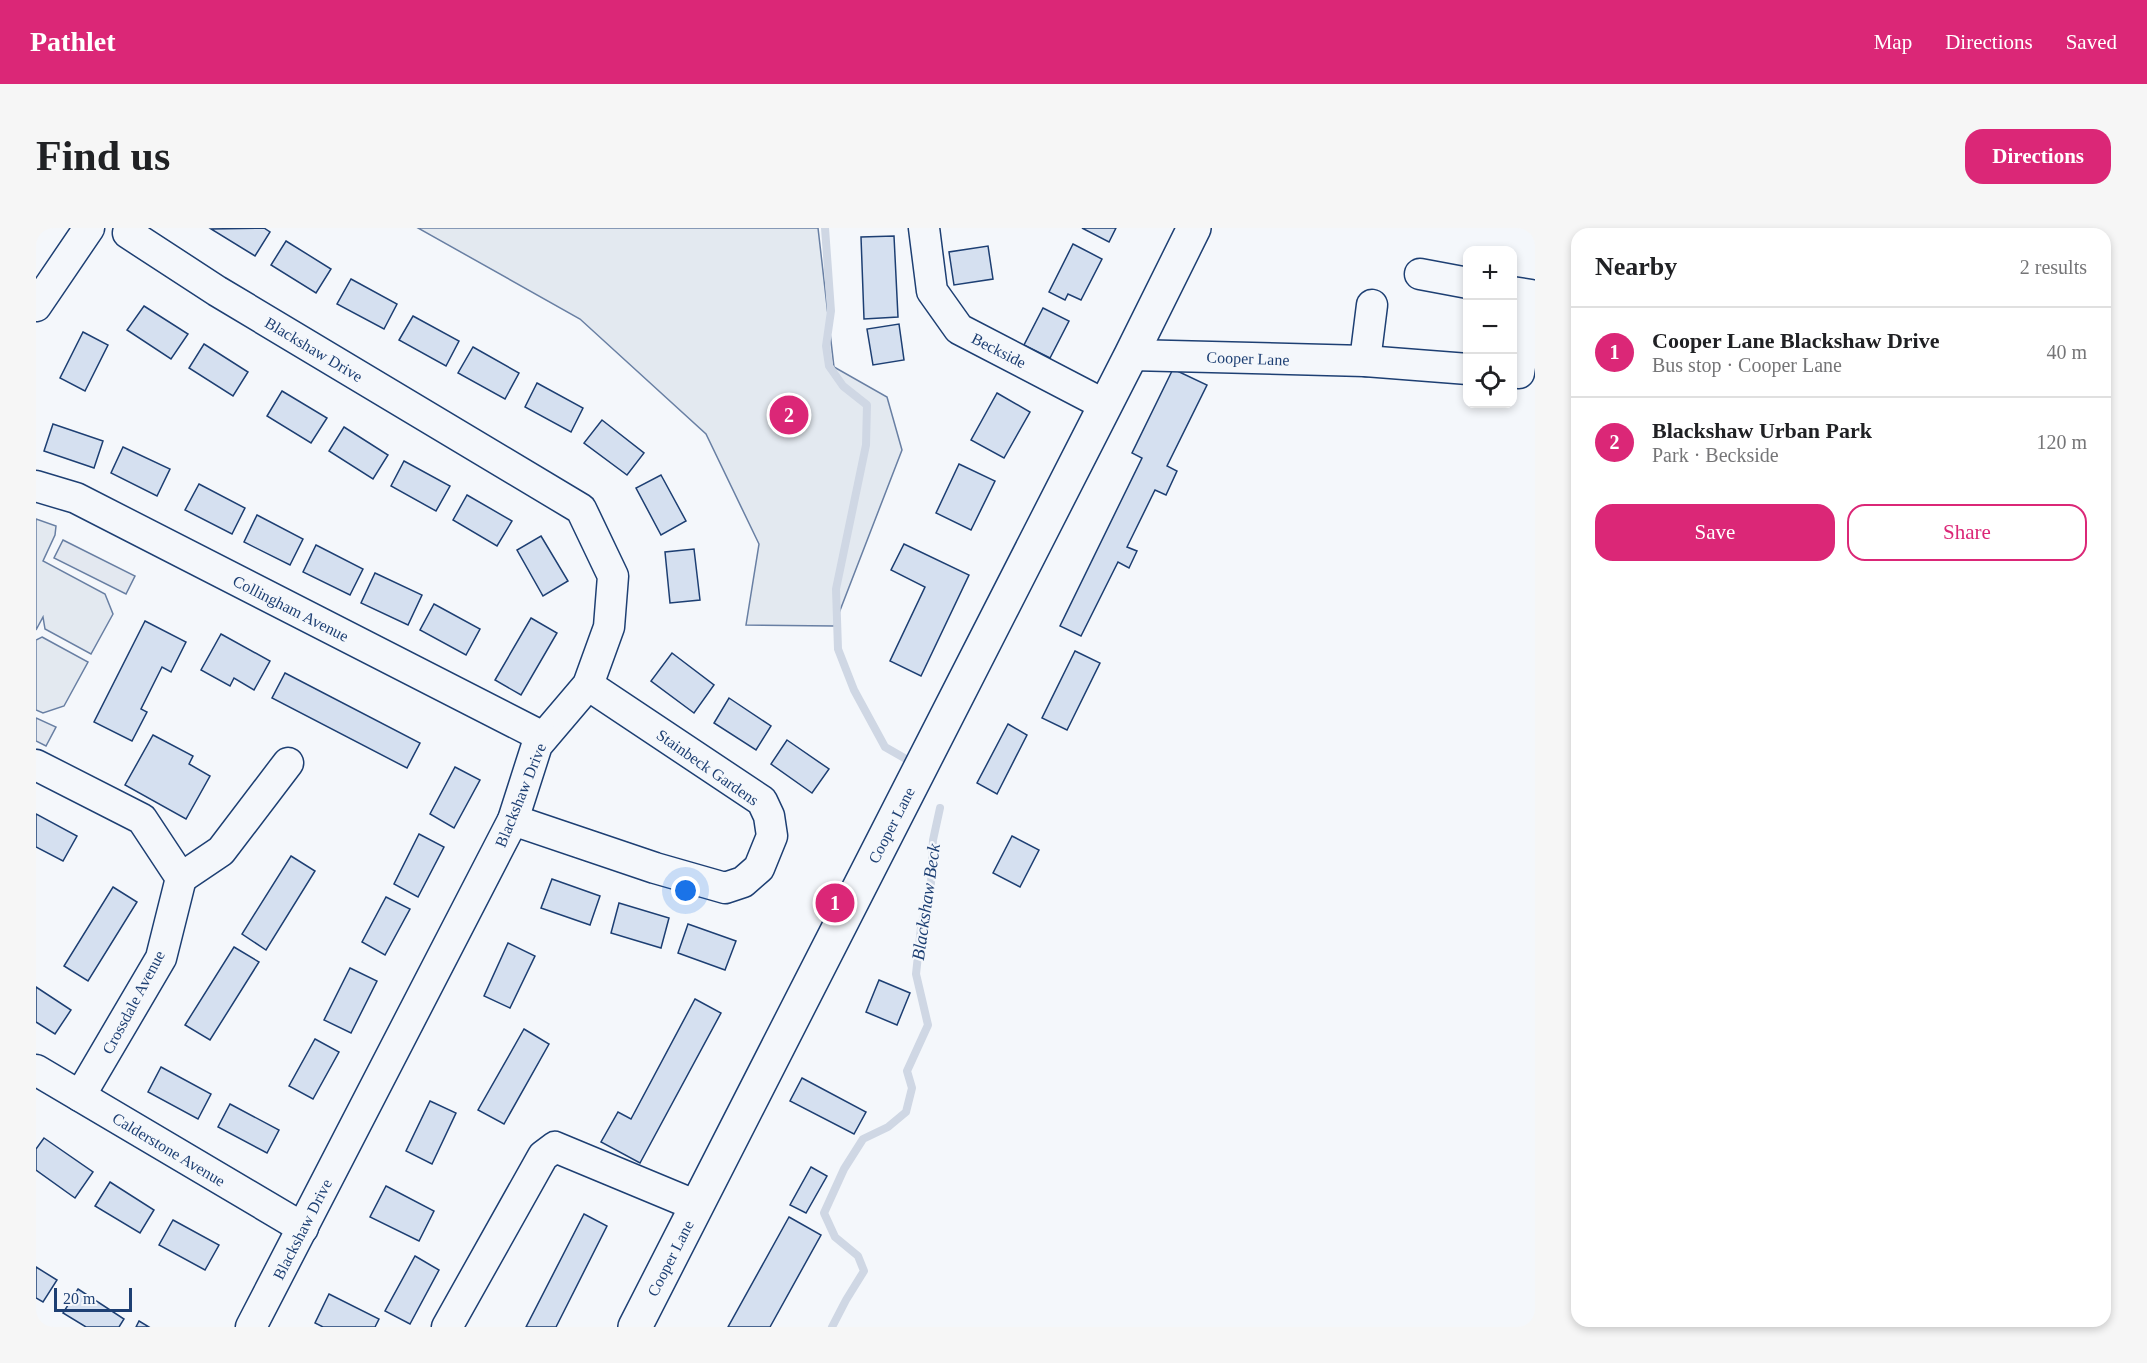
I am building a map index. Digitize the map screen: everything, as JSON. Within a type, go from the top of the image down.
[{"type":"main road","name":"Cooper Lane","points":[[635,1327],[1194,228]]},
{"type":"street","points":[[37,302],[89,228]]},
{"type":"street","name":"Beckside","points":[[924,228],[932,291],[959,329],[1105,405]]},
{"type":"street","name":"Blackshaw Drive","points":[[128,233],[217,291],[581,509],[613,576],[609,627],[588,685],[537,745],[513,819],[251,1327]]},
{"type":"street","points":[[1420,274],[1463,282]]},
{"type":"street","points":[[1517,293],[1531,295],[1522,373]]},
{"type":"street","points":[[1365,362],[1372,306]]},
{"type":"street","name":"Cooper Lane","points":[[1131,355],[1365,362],[1463,369]]},
{"type":"street","name":"Collingham Avenue","points":[[36,486],[76,498],[543,737]]},
{"type":"street","name":"Stainbeck Gardens","points":[[513,819],[655,868],[725,888],[743,882],[759,868],[772,836],[770,816],[762,801],[588,685]]},
{"type":"street","points":[[36,765],[142,819],[181,878],[221,851],[288,763]]},
{"type":"street","name":"Crossdale Avenue","points":[[81,1096],[161,958],[181,878]]},
{"type":"street","name":"Calderstone Avenue","points":[[36,1070],[303,1228]]},
{"type":"street","points":[[447,1327],[543,1156],[555,1147],[697,1206]]},
{"type":"shaded area","points":[[418,228],[818,228],[834,367],[887,397],[902,450],[834,626],[746,625],[759,544],[706,434],[580,319]]},
{"type":"shaded area","points":[[36,519],[56,526],[55,535],[43,561],[105,594],[113,614],[91,654],[45,629],[43,617],[36,630]]},
{"type":"shaded area","points":[[63,540],[135,576],[126,594],[54,558]]},
{"type":"shaded area","points":[[42,637],[88,662],[64,706],[43,713],[36,710],[36,640]]},
{"type":"shaded area","points":[[36,718],[56,727],[46,746],[36,741]]},
{"type":"building","points":[[264,228],[270,232],[255,256],[211,229]]},
{"type":"building","points":[[1082,228],[1116,228],[1109,242]]},
{"type":"building","points":[[894,236],[898,317],[864,319],[861,237]]},
{"type":"building","points":[[286,241],[331,269],[316,293],[271,265]]},
{"type":"building","points":[[1073,244],[1102,259],[1081,300],[1068,294],[1065,300],[1049,292]]},
{"type":"building","points":[[988,246],[993,279],[954,285],[949,252]]},
{"type":"building","points":[[351,279],[397,304],[384,329],[337,304]]},
{"type":"building","points":[[144,306],[188,334],[171,359],[127,330]]},
{"type":"building","points":[[1043,308],[1069,321],[1050,358],[1024,345]]},
{"type":"building","points":[[413,316],[459,341],[446,366],[399,340]]},
{"type":"building","points":[[899,324],[904,360],[873,365],[867,329]]},
{"type":"building","points":[[83,332],[108,345],[85,391],[60,378]]},
{"type":"building","points":[[204,344],[248,372],[233,396],[189,368]]},
{"type":"building","points":[[473,347],[519,373],[505,399],[458,373]]},
{"type":"building","points":[[1173,369],[1207,385],[1167,466],[1177,471],[1166,495],[1155,490],[1127,547],[1137,551],[1129,568],[1118,562],[1081,636],[1060,626],[1142,458],[1132,453]]},
{"type":"building","points":[[537,383],[583,408],[571,432],[525,407]]},
{"type":"building","points":[[282,391],[327,418],[311,443],[267,416]]},
{"type":"building","points":[[997,393],[1030,412],[1004,458],[971,440]]},
{"type":"building","points":[[602,420],[644,453],[627,475],[584,443]]},
{"type":"building","points":[[53,424],[103,441],[94,468],[44,451]]},
{"type":"building","points":[[344,427],[388,455],[373,479],[329,451]]},
{"type":"building","points":[[123,447],[170,469],[157,496],[111,473]]},
{"type":"building","points":[[404,461],[450,486],[436,511],[391,486]]},
{"type":"building","points":[[959,464],[995,481],[971,530],[936,513]]},
{"type":"building","points":[[661,475],[686,521],[661,535],[636,488]]},
{"type":"building","points":[[199,484],[245,508],[232,534],[185,510]]},
{"type":"building","points":[[467,495],[512,521],[497,546],[453,520]]},
{"type":"building","points":[[257,515],[303,539],[290,565],[244,542]]},
{"type":"building","points":[[541,536],[568,581],[543,596],[517,550]]},
{"type":"building","points":[[904,544],[969,575],[921,676],[890,661],[925,587],[891,570]]},
{"type":"building","points":[[316,545],[363,569],[350,595],[303,572]]},
{"type":"building","points":[[694,549],[700,600],[670,603],[665,552]]},
{"type":"building","points":[[375,573],[422,595],[408,625],[361,603]]},
{"type":"building","points":[[434,604],[480,629],[466,655],[420,630]]},
{"type":"building","points":[[531,618],[557,633],[521,695],[495,680]]},
{"type":"building","points":[[145,621],[186,642],[171,672],[162,667],[141,709],[147,712],[132,741],[94,722]]},
{"type":"building","points":[[221,634],[270,661],[254,690],[234,678],[230,686],[201,670]]},
{"type":"building","points":[[1075,651],[1100,663],[1067,730],[1042,718]]},
{"type":"building","points":[[672,653],[714,685],[694,713],[651,681]]},
{"type":"building","points":[[285,673],[420,743],[407,768],[272,698]]},
{"type":"building","points":[[729,698],[771,726],[756,750],[714,723]]},
{"type":"building","points":[[1008,724],[1027,735],[997,794],[977,783]]},
{"type":"building","points":[[153,735],[193,756],[189,764],[210,776],[186,819],[125,785]]},
{"type":"building","points":[[787,740],[829,769],[812,793],[771,764]]},
{"type":"building","points":[[455,767],[480,780],[454,828],[430,814]]},
{"type":"building","points":[[36,814],[77,836],[63,861],[36,847]]},
{"type":"building","points":[[419,834],[444,847],[418,897],[394,884]]},
{"type":"building","points":[[1012,836],[1039,850],[1020,887],[993,873]]},
{"type":"building","points":[[291,856],[315,871],[266,950],[242,934]]},
{"type":"building","points":[[552,879],[600,896],[590,925],[541,908]]},
{"type":"building","points":[[113,887],[137,902],[88,981],[64,966]]},
{"type":"building","points":[[386,897],[410,909],[385,955],[362,942]]},
{"type":"building","points":[[619,903],[669,918],[661,948],[611,933]]},
{"type":"building","points":[[688,924],[736,941],[725,970],[678,953]]},
{"type":"building","points":[[508,943],[535,956],[510,1008],[484,996]]},
{"type":"building","points":[[234,947],[259,962],[210,1040],[185,1025]]},
{"type":"building","points":[[350,968],[377,981],[351,1033],[324,1020]]},
{"type":"building","points":[[879,980],[910,993],[897,1025],[866,1012]]},
{"type":"building","points":[[36,987],[71,1010],[55,1034],[36,1022]]},
{"type":"building","points":[[695,999],[721,1013],[640,1163],[601,1142],[618,1112],[631,1119]]},
{"type":"building","points":[[524,1029],[549,1044],[504,1124],[478,1110]]},
{"type":"building","points":[[315,1039],[339,1052],[313,1099],[289,1086]]},
{"type":"building","points":[[161,1067],[211,1094],[198,1119],[148,1092]]},
{"type":"building","points":[[802,1078],[866,1112],[854,1134],[790,1101]]},
{"type":"building","points":[[430,1101],[456,1113],[432,1164],[406,1151]]},
{"type":"building","points":[[230,1104],[279,1130],[267,1153],[218,1127]]},
{"type":"building","points":[[44,1138],[93,1172],[75,1198],[36,1170],[36,1149]]},
{"type":"building","points":[[811,1167],[827,1176],[806,1213],[790,1205]]},
{"type":"building","points":[[110,1182],[154,1210],[140,1233],[95,1206]]},
{"type":"building","points":[[386,1186],[434,1211],[419,1241],[370,1217]]},
{"type":"building","points":[[584,1214],[607,1226],[556,1327],[526,1327]]},
{"type":"building","points":[[789,1217],[821,1235],[770,1327],[728,1327]]},
{"type":"building","points":[[173,1220],[219,1245],[205,1270],[159,1245]]},
{"type":"building","points":[[415,1256],[439,1270],[410,1324],[385,1311]]},
{"type":"building","points":[[36,1267],[57,1280],[43,1302],[36,1298]]},
{"type":"building","points":[[78,1289],[124,1319],[119,1327],[86,1327],[63,1313]]},
{"type":"building","points":[[329,1294],[379,1319],[375,1327],[323,1327],[315,1323]]},
{"type":"building","points":[[139,1321],[149,1327],[136,1327]]},
{"type":"waterway","name":"Blackshaw Beck","points":[[825,228],[831,311],[826,346],[829,366],[843,386],[867,405],[866,445],[836,589],[838,649],[854,690],[885,747],[906,759]]},
{"type":"waterway","name":"Blackshaw Beck","points":[[832,1327],[864,1271],[858,1256],[835,1237],[824,1213],[844,1169],[863,1139],[888,1127],[906,1112],[912,1088],[907,1071],[928,1025],[916,974],[921,928],[931,883],[933,840],[940,808]]},
{"type":"place","name":"Blackshaw Urban Park","points":[[789,415]]},
{"type":"place","name":"Cooper Lane Blackshaw Drive","points":[[835,903]]}]
